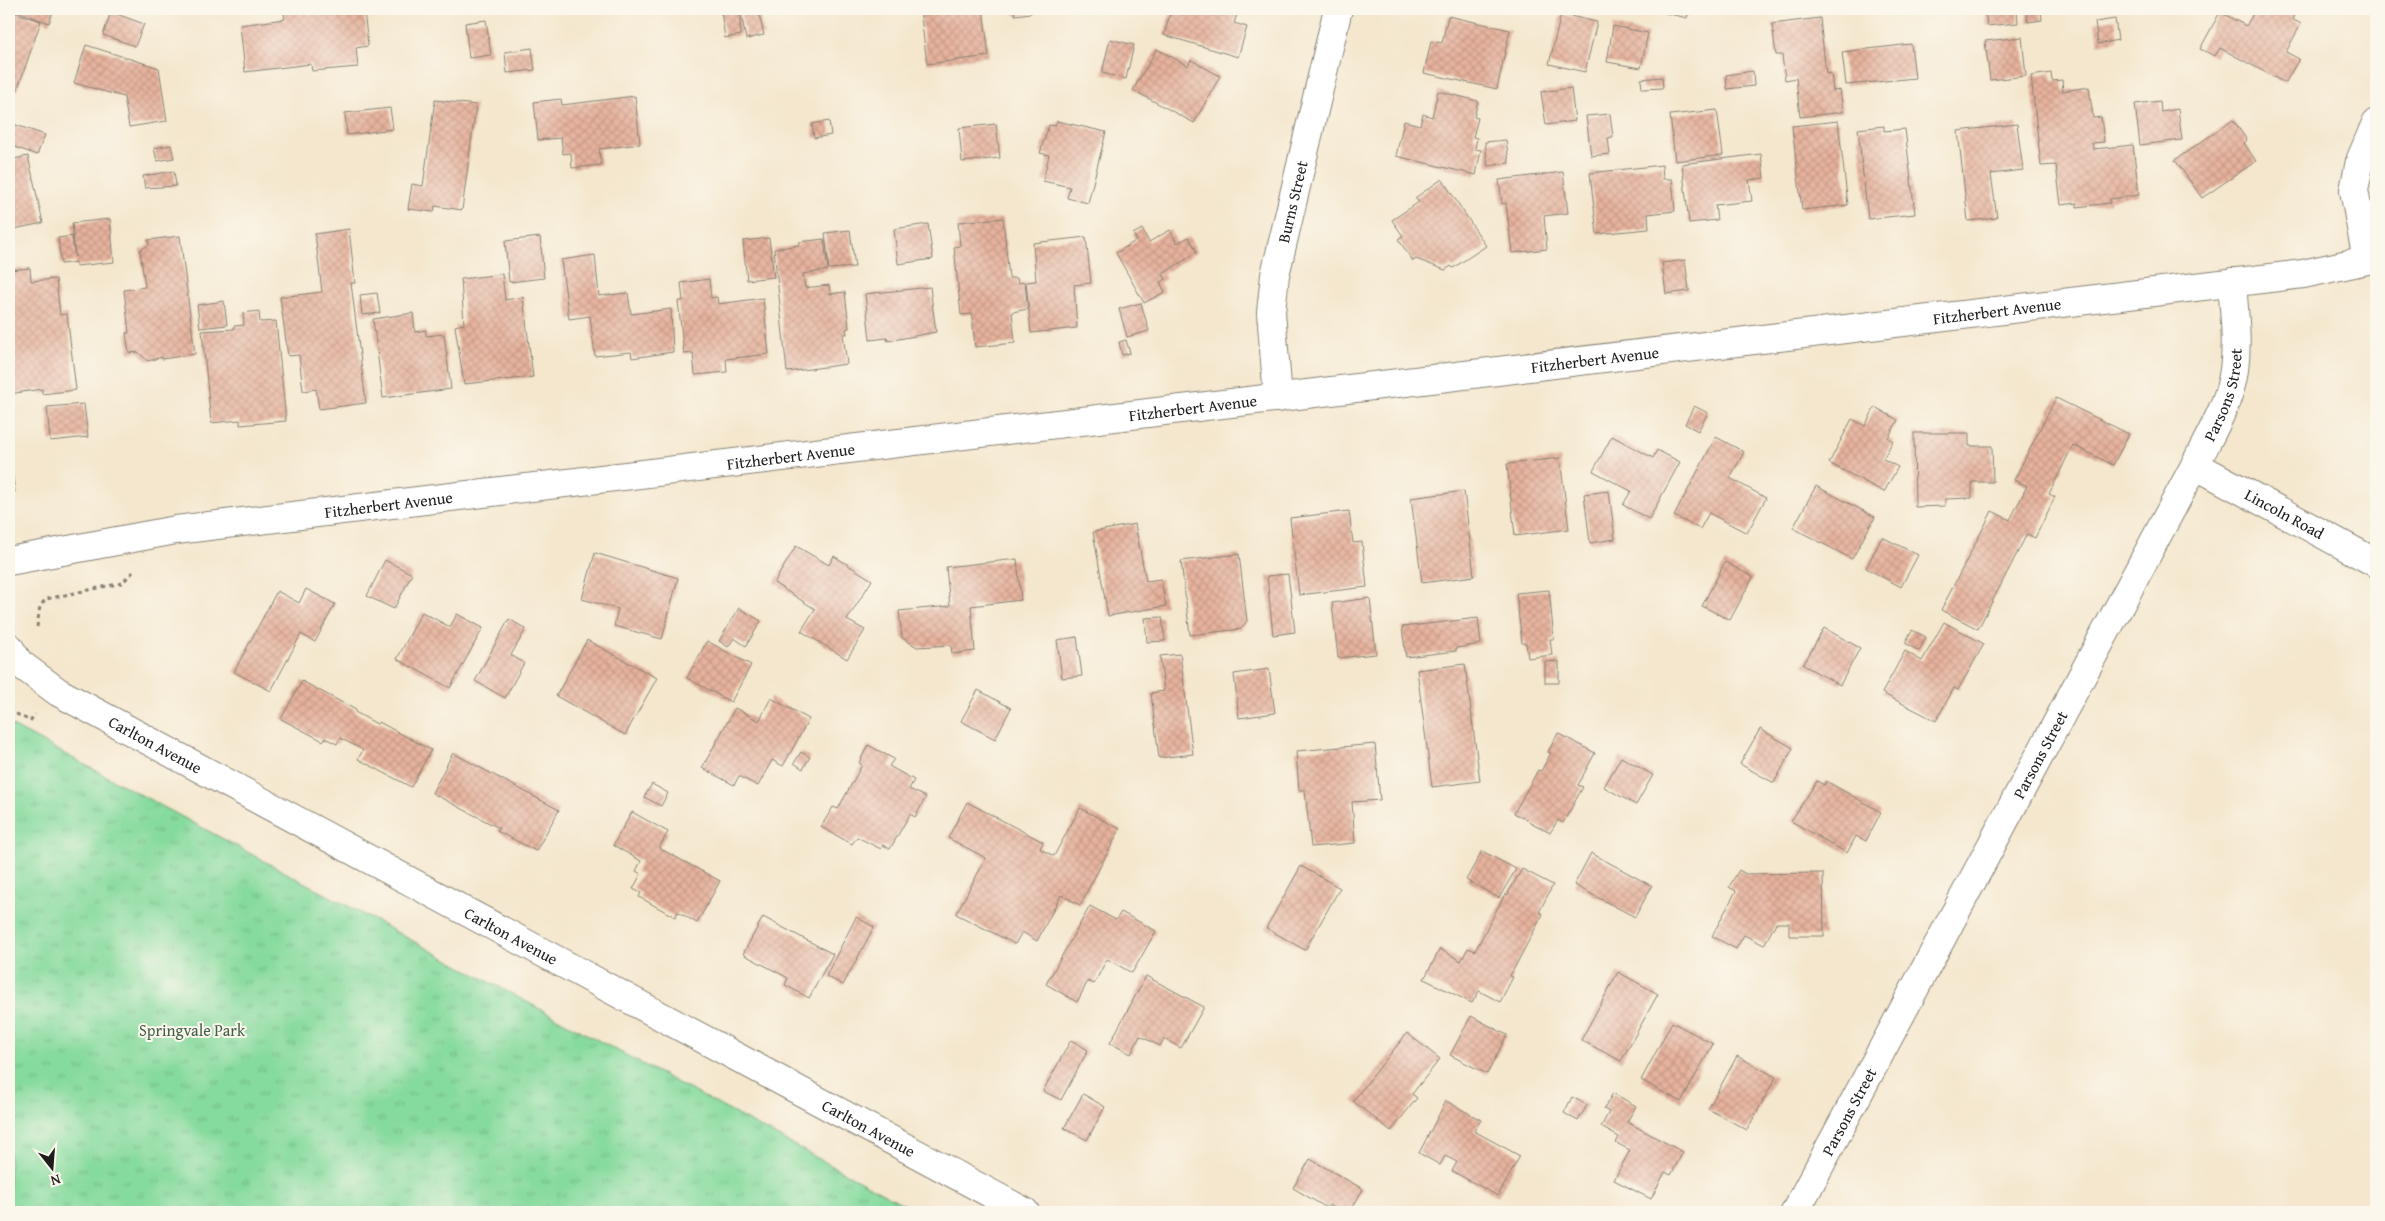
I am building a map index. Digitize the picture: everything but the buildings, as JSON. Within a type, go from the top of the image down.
[{"type":"main road","name":"Burns Street","points":[[1278,398],[1271,312],[1275,275],[1338,9]]},
{"type":"main road","points":[[2372,259],[2354,190],[2360,161],[2376,123]]},
{"type":"main road","name":"Fitzherbert Avenue","points":[[9,561],[176,530],[2303,274],[2372,259]]},
{"type":"main road","name":"Parsons Street","points":[[1795,1212],[2194,465],[2223,407],[2234,372],[2236,330],[2232,282]]},
{"type":"main road","name":"Lincoln Road","points":[[2194,465],[2376,563]]},
{"type":"main road","name":"Carlton Avenue","points":[[9,647],[19,663],[58,692],[1024,1212]]},
{"type":"path","points":[[37,633],[36,619],[40,606],[46,599],[122,583],[131,575]]},
{"type":"path","points":[[9,710],[30,721],[39,708]]},
{"type":"green space","name":"Springvale Park","points":[[9,724],[918,1212],[9,1212]]}]
